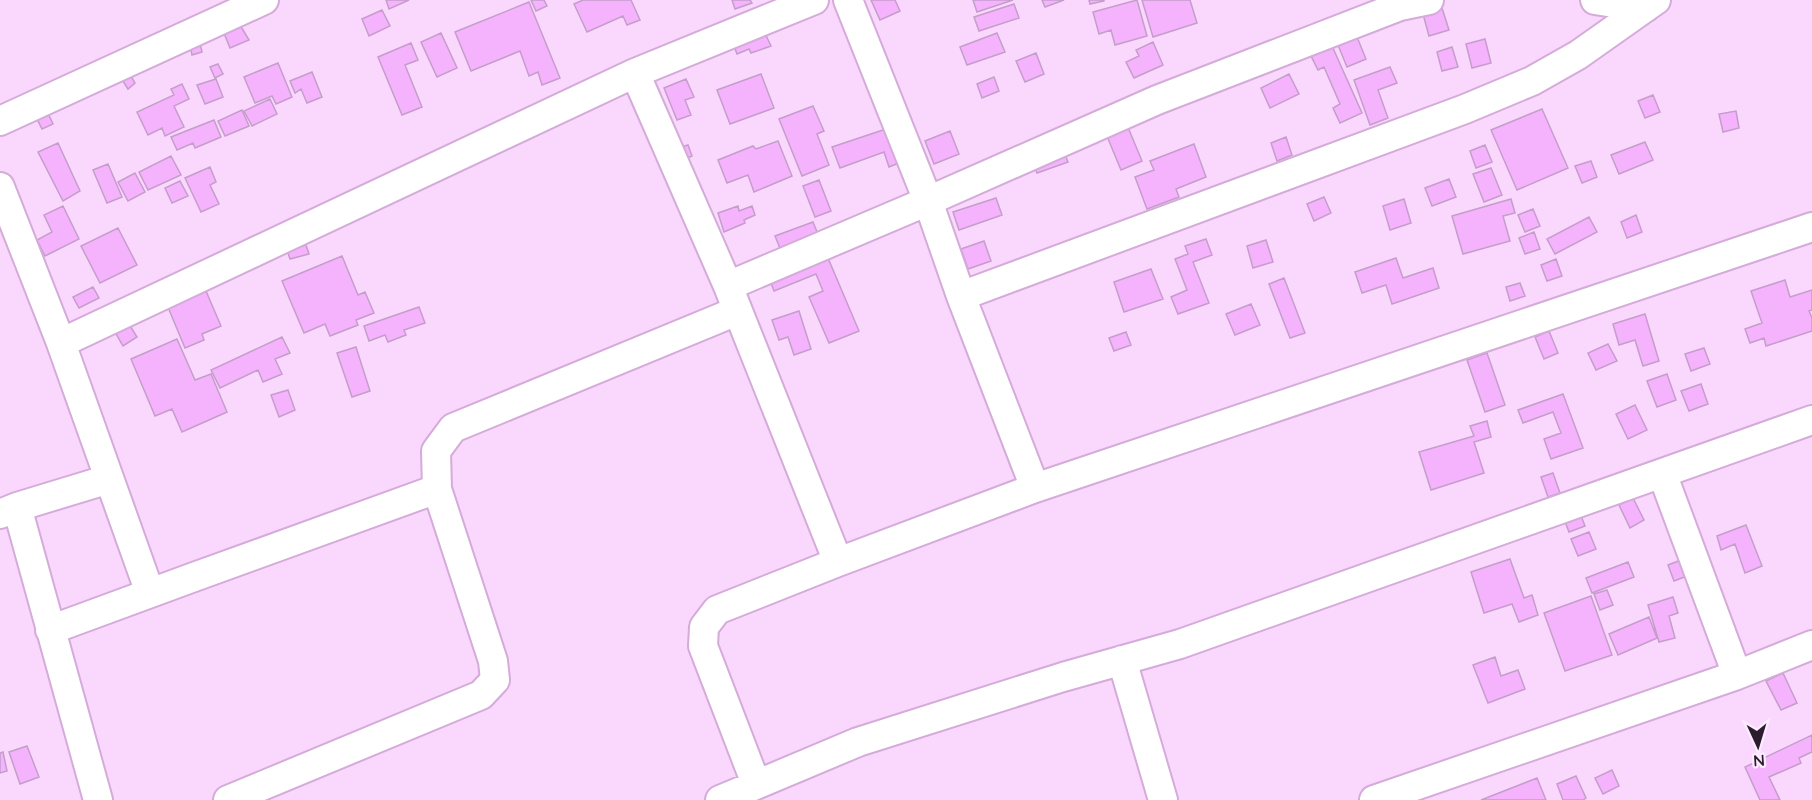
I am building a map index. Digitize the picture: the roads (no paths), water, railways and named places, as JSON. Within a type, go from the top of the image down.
[{"type":"street","points":[[0,121],[264,0]]},
{"type":"street","points":[[61,343],[635,74],[814,0]]},
{"type":"street","points":[[848,0],[928,201],[961,296],[1035,488]]},
{"type":"street","points":[[228,800],[481,695],[495,680],[493,661],[438,489],[436,451],[453,428],[733,298],[928,201],[1157,100],[1400,6],[1429,0]]},
{"type":"street","points":[[1595,0],[1651,4]]},
{"type":"street","points":[[961,296],[1465,109],[1532,81],[1578,55],[1651,4]]},
{"type":"street","points":[[635,74],[733,298],[838,562]]},
{"type":"street","points":[[0,187],[6,223],[61,343],[150,593]]},
{"type":"street","points":[[756,784],[704,646],[704,627],[717,610],[1035,488],[1812,227]]},
{"type":"street","points":[[720,800],[858,742],[1191,640],[1812,420]]},
{"type":"street","points":[[1662,473],[1737,675]]},
{"type":"street","points":[[98,800],[50,630],[8,510],[109,479]]},
{"type":"street","points":[[50,630],[438,489]]},
{"type":"street","points":[[1374,800],[1737,675],[1812,645]]},
{"type":"street","points":[[1122,660],[1163,800]]}]
